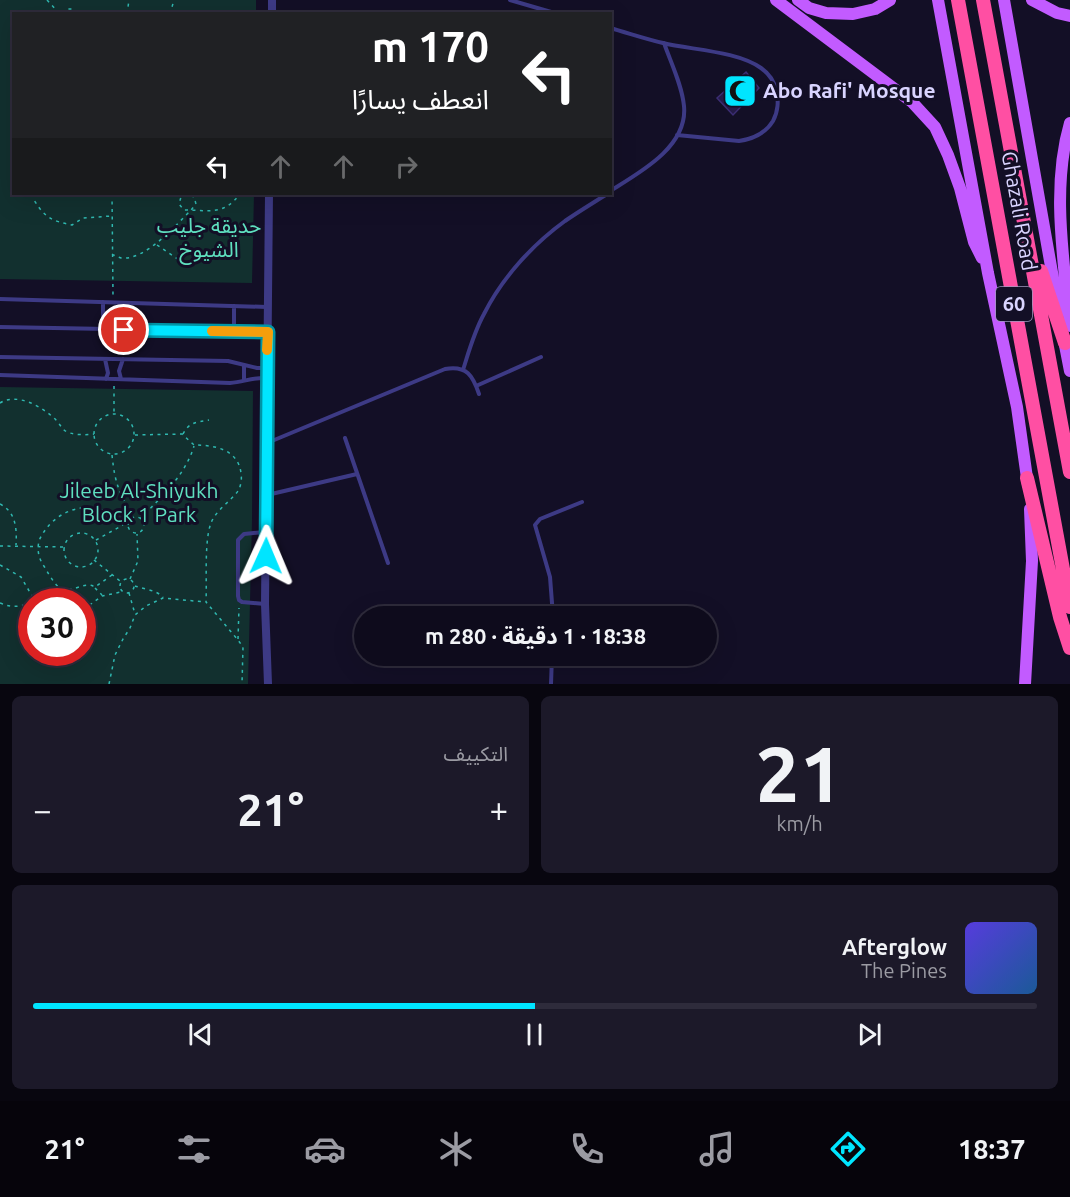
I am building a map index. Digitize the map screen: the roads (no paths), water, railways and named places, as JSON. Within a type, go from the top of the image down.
[{"type":"highway","name":"Ghazali Road","points":[[958,0],[1070,608]]},
{"type":"highway","name":"Ghazali Road","points":[[983,0],[1070,472]]},
{"type":"highway","points":[[1025,223],[1065,343]]},
{"type":"highway","points":[[1027,478],[1060,617],[1070,648]]},
{"type":"main road","points":[[776,0],[912,102],[935,127],[960,188],[974,242],[988,273]]},
{"type":"main road","points":[[798,0],[809,8],[826,13],[853,14],[874,9],[890,0]]},
{"type":"main road","points":[[938,0],[988,273],[1017,407],[1027,478],[1032,561],[1025,684]]},
{"type":"main road","points":[[1004,0],[1070,370]]},
{"type":"main road","points":[[1032,0],[1057,14],[1070,15]]},
{"type":"main road","points":[[1070,123],[1063,155],[1060,192],[1061,231],[1070,326]]},
{"type":"street","points":[[268,684],[265,604],[270,195]]},
{"type":"lane","points":[[510,0],[551,12]]},
{"type":"lane","points":[[612,29],[664,44],[727,55],[749,62],[761,68],[774,83],[778,103],[776,112],[772,122],[758,136],[739,141],[677,135]]},
{"type":"lane","points":[[612,190],[666,151],[683,121],[684,104],[664,44]]},
{"type":"lane","points":[[463,370],[471,341],[484,314],[499,288],[518,264],[563,222],[604,195]]},
{"type":"lane","points":[[0,299],[268,307]]},
{"type":"lane","points":[[103,329],[104,302]]},
{"type":"lane","points":[[234,306],[234,332]]},
{"type":"lane","points":[[0,327],[268,332]]},
{"type":"lane","points":[[0,357],[228,361],[267,368]]},
{"type":"lane","points":[[476,386],[541,357]]},
{"type":"lane","points":[[105,359],[108,372],[106,379]]},
{"type":"lane","points":[[121,379],[119,371],[123,359]]},
{"type":"lane","points":[[244,365],[244,381]]},
{"type":"lane","points":[[266,444],[445,369],[457,368],[469,373],[479,394]]},
{"type":"lane","points":[[0,375],[230,383],[257,377],[267,378]]},
{"type":"lane","points":[[345,438],[388,563]]},
{"type":"lane","points":[[266,495],[357,474]]},
{"type":"lane","points":[[553,606],[550,577],[535,525],[540,519],[582,502]]},
{"type":"lane","points":[[265,604],[239,600],[238,540],[244,534],[266,532]]},
{"type":"lane","points":[[551,684],[552,666]]},
{"type":"place","name":"Abo Rafi' Mosque","points":[[740,91]]},
{"type":"park label","name":"حديقة جليب الشيوخ","points":[[209,238]]},
{"type":"park label","name":"Jileeb Al-Shiyukh Block 1 Park","points":[[139,503]]}]
